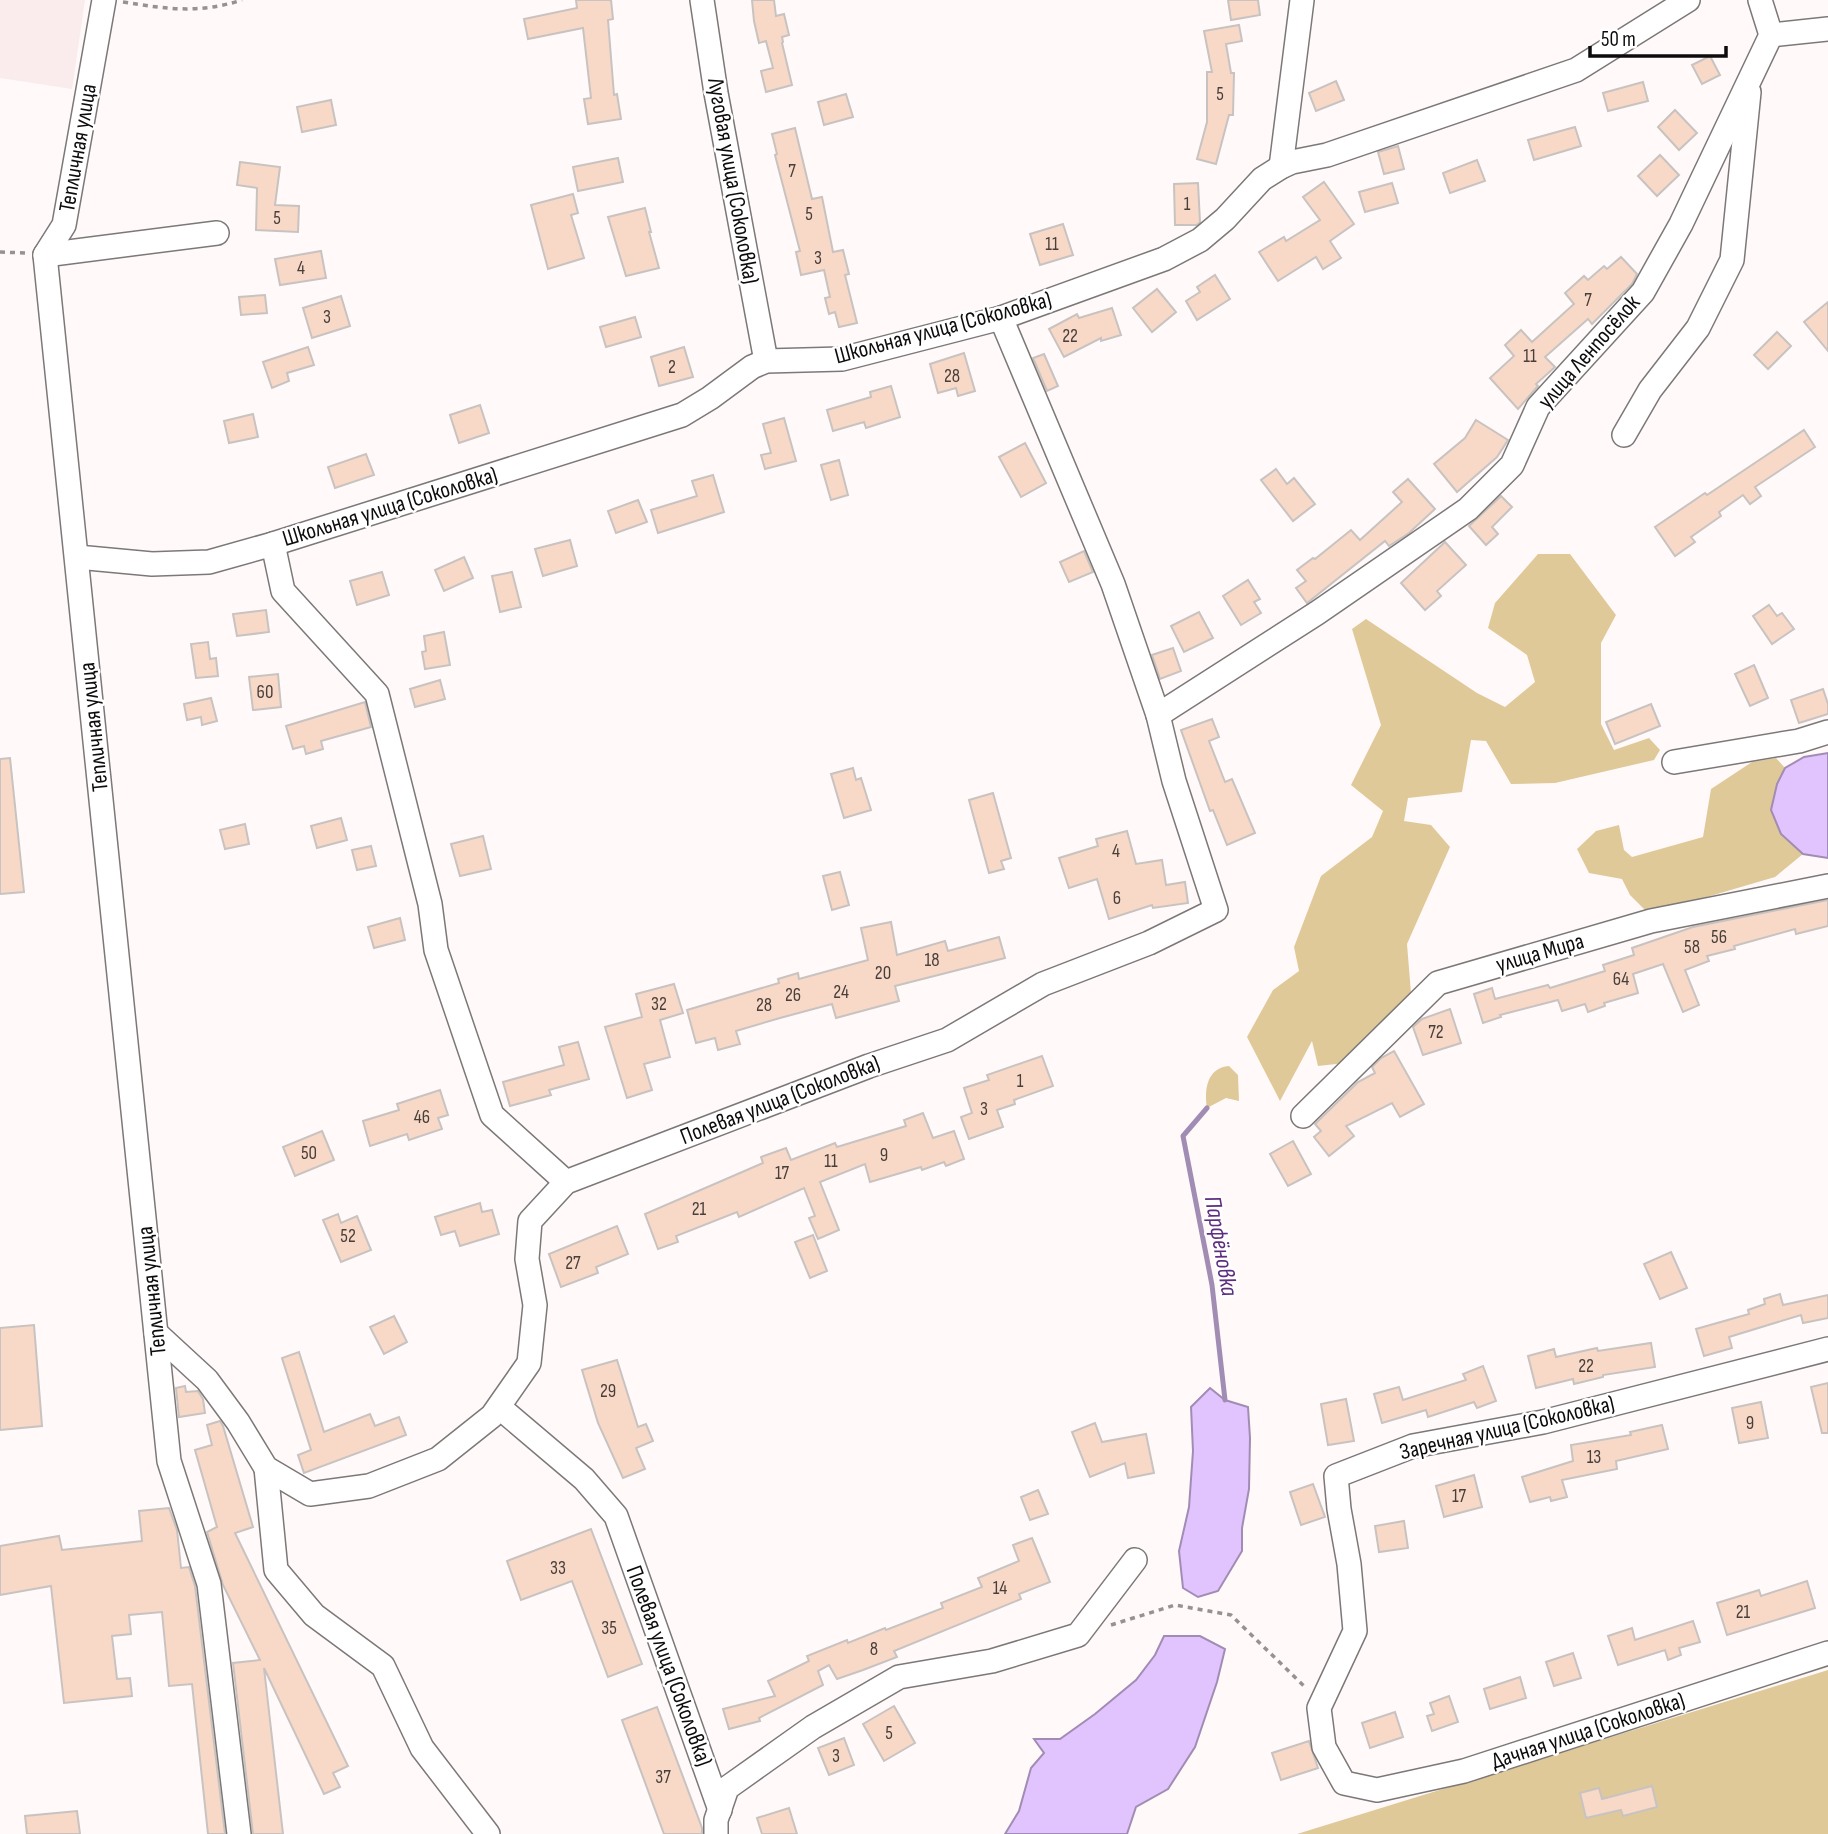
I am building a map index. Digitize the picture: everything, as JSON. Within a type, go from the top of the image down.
[{"type":"street","name":"Тепличная улица","points":[[104,0],[64,225],[45,254],[169,1461],[209,1584],[239,1834]]},
{"type":"street","name":"Луговая улица (Соколовка)","points":[[702,0],[716,93],[766,361]]},
{"type":"street","points":[[1281,167],[1302,0]]},
{"type":"street","name":"Школьная улица (Соколовка)","points":[[76,557],[152,564],[209,562],[682,415],[752,367],[766,361],[842,359],[1001,317],[1164,259],[1200,240],[1225,219],[1262,179],[1281,167],[1327,155],[1576,69],[1688,0]]},
{"type":"street","points":[[1760,0],[1771,35],[1828,29]]},
{"type":"street","name":"улица Ленпосёлок","points":[[1158,715],[1317,613],[1468,509],[1511,465],[1538,407],[1643,292],[1681,224],[1771,35]]},
{"type":"street","points":[[1624,435],[1650,390],[1698,328],[1732,260],[1751,76]]},
{"type":"street","points":[[45,254],[217,233]]},
{"type":"street","points":[[1001,317],[1113,584],[1158,715]]},
{"type":"street","points":[[273,544],[283,592],[377,694],[430,904],[436,950],[492,1115],[566,1182]]},
{"type":"street","name":"Полевая улица (Соколовка)","points":[[156,1333],[207,1380],[238,1422],[266,1468],[310,1494],[369,1486],[438,1459],[492,1416],[529,1363],[534,1305],[527,1259],[530,1221],[566,1182],[856,1071],[947,1040],[1043,984],[1149,943],[1216,910],[1174,781],[1158,715]]},
{"type":"street","points":[[1674,762],[1799,741],[1828,732]]},
{"type":"street","name":"улица Мира","points":[[1303,1116],[1438,984],[1651,921],[1828,886]]},
{"type":"street","name":"Заречная улица (Соколовка)","points":[[1344,1783],[1324,1747],[1319,1708],[1355,1631],[1349,1564],[1336,1476],[1413,1446],[1543,1422],[1828,1349]]},
{"type":"street","name":"Полевая улица (Соколовка)","points":[[499,1407],[584,1479],[617,1516],[719,1810]]},
{"type":"street","points":[[266,1468],[276,1570],[314,1615],[383,1666],[422,1748],[488,1834]]},
{"type":"street","points":[[716,1834],[716,1820],[727,1788],[813,1727],[900,1677],[992,1661],[1079,1635],[1135,1560]]},
{"type":"street","name":"Дачная улица (Соколовка)","points":[[1344,1783],[1377,1790],[1464,1771],[1828,1653]]},
{"type":"path","points":[[114,0],[174,10],[220,7],[242,0]]},
{"type":"path","points":[[0,251],[45,254]]},
{"type":"path","points":[[1079,1635],[1175,1605],[1231,1615],[1322,1702]]},
{"type":"shaded area","points":[[0,0],[85,0],[72,89],[0,78]]},
{"type":"shaded area","points":[[1538,554],[1570,554],[1616,615],[1601,643],[1601,724],[1614,750],[1649,738],[1660,750],[1654,760],[1555,783],[1511,784],[1486,741],[1471,740],[1462,792],[1408,798],[1404,821],[1431,825],[1450,847],[1407,944],[1411,993],[1345,1063],[1318,1066],[1312,1041],[1280,1101],[1247,1037],[1273,990],[1299,971],[1294,947],[1321,876],[1372,837],[1383,811],[1351,785],[1381,725],[1352,629],[1366,619],[1477,693],[1505,707],[1535,682],[1527,655],[1488,628],[1495,603]]},
{"type":"shaded area","points":[[1828,753],[1828,858],[1803,854],[1781,834],[1771,810],[1777,784],[1785,768],[1804,757]]},
{"type":"shaded area","points":[[1776,758],[1785,768],[1777,784],[1781,834],[1803,854],[1775,877],[1649,914],[1630,895],[1622,879],[1589,873],[1577,849],[1596,831],[1619,825],[1624,850],[1632,857],[1703,837],[1711,789],[1752,762]]},
{"type":"shaded area","points":[[1229,1066],[1238,1075],[1239,1101],[1226,1098],[1207,1108],[1207,1087],[1212,1075]]},
{"type":"shaded area","points":[[1210,1388],[1225,1400],[1248,1407],[1249,1489],[1242,1528],[1242,1551],[1218,1591],[1198,1597],[1183,1588],[1179,1551],[1189,1507],[1193,1451],[1191,1407]]},
{"type":"shaded area","points":[[1164,1636],[1200,1636],[1225,1649],[1195,1747],[1168,1789],[1136,1807],[1127,1834],[1005,1834],[1019,1811],[1031,1768],[1044,1753],[1034,1739],[1060,1739],[1095,1714],[1136,1680],[1155,1655]]},
{"type":"shaded area","points":[[1828,1670],[1828,1834],[1297,1834]]},
{"type":"building","points":[[576,0],[611,0],[613,19],[608,20],[614,95],[617,94],[621,119],[588,124],[584,99],[591,98],[583,28],[528,39],[524,19],[577,8]]},
{"type":"building","points":[[752,0],[774,0],[776,16],[784,14],[789,35],[782,37],[782,43],[792,85],[766,92],[761,71],[773,68],[766,41],[759,43]]},
{"type":"building","points":[[1228,0],[1258,0],[1260,15],[1231,20]]},
{"type":"building","points":[[1239,25],[1242,41],[1226,44],[1231,73],[1234,73],[1233,115],[1229,115],[1216,164],[1197,159],[1207,122],[1207,72],[1212,72],[1204,31]]},
{"type":"building","points":[[1710,56],[1720,75],[1702,84],[1692,65]]},
{"type":"building","points":[[1336,81],[1344,100],[1316,111],[1309,93]]},
{"type":"building","points":[[1643,82],[1648,101],[1608,111],[1603,93]]},
{"type":"building","points":[[846,94],[853,117],[824,125],[818,102]]},
{"type":"building","points":[[331,100],[336,125],[302,132],[297,107]]},
{"type":"building","points":[[1675,110],[1697,133],[1679,150],[1658,127]]},
{"type":"building","points":[[1575,127],[1581,146],[1534,160],[1528,140]]},
{"type":"building","points":[[795,128],[812,199],[822,197],[833,252],[843,250],[849,274],[845,275],[857,323],[839,327],[835,312],[829,314],[825,298],[830,297],[824,270],[801,275],[796,252],[800,251],[772,134]]},
{"type":"building","points":[[1398,146],[1404,169],[1384,174],[1378,152]]},
{"type":"building","points":[[1660,155],[1679,175],[1657,196],[1638,176]]},
{"type":"building","points":[[618,158],[623,182],[578,191],[573,167]]},
{"type":"building","points":[[1477,160],[1485,181],[1450,193],[1443,173]]},
{"type":"building","points":[[240,162],[280,167],[275,205],[299,206],[298,232],[256,230],[257,188],[237,185]]},
{"type":"building","points":[[1324,182],[1354,224],[1330,241],[1341,258],[1323,269],[1316,257],[1278,281],[1259,252],[1284,237],[1286,241],[1320,220],[1303,197]]},
{"type":"building","points":[[1198,183],[1200,222],[1197,225],[1175,225],[1174,184]]},
{"type":"building","points":[[1392,183],[1398,203],[1365,212],[1359,192]]},
{"type":"building","points":[[573,194],[578,213],[571,215],[584,258],[548,269],[531,205]]},
{"type":"building","points":[[645,208],[659,268],[626,276],[608,217]]},
{"type":"building","points":[[1063,224],[1073,255],[1040,265],[1030,234]]},
{"type":"building","points":[[321,251],[326,278],[280,285],[275,259]]},
{"type":"building","points":[[1621,257],[1637,274],[1632,284],[1592,324],[1588,319],[1545,357],[1555,367],[1536,384],[1538,386],[1518,409],[1490,378],[1514,356],[1505,345],[1521,330],[1532,342],[1574,304],[1565,293],[1584,276],[1588,280],[1604,266],[1607,269]]},
{"type":"building","points":[[1215,275],[1230,299],[1197,320],[1186,301],[1200,292],[1197,287]]},
{"type":"building","points":[[1157,289],[1176,312],[1152,332],[1133,308]]},
{"type":"building","points":[[265,295],[267,313],[241,315],[239,297]]},
{"type":"building","points":[[341,296],[350,326],[312,338],[303,308]]},
{"type":"building","points":[[1828,302],[1828,351],[1804,322]]},
{"type":"building","points":[[1112,308],[1121,335],[1101,341],[1101,338],[1064,357],[1049,329],[1077,314],[1079,318]]},
{"type":"building","points":[[635,317],[641,337],[606,347],[600,327]]},
{"type":"building","points":[[1777,332],[1791,346],[1768,369],[1754,355]]},
{"type":"building","points":[[308,347],[314,365],[287,373],[289,381],[272,388],[263,362]]},
{"type":"building","points":[[684,347],[693,377],[659,386],[651,357]]},
{"type":"building","points":[[964,353],[975,391],[958,396],[956,388],[938,393],[930,364]]},
{"type":"building","points":[[1044,354],[1058,386],[1047,391],[1033,358]]},
{"type":"building","points":[[891,386],[900,417],[866,428],[864,422],[833,431],[827,410],[871,397],[870,392]]},
{"type":"building","points":[[480,405],[489,433],[459,443],[450,415]]},
{"type":"building","points":[[253,414],[258,437],[229,443],[224,421]]},
{"type":"building","points":[[784,418],[796,461],[765,469],[761,455],[771,453],[763,424]]},
{"type":"building","points":[[1476,420],[1508,440],[1497,457],[1457,492],[1434,464],[1465,438]]},
{"type":"building","points":[[1804,430],[1815,447],[1755,487],[1761,496],[1750,504],[1743,495],[1719,512],[1721,516],[1691,537],[1695,542],[1675,556],[1655,527]]},
{"type":"building","points":[[1025,443],[1046,483],[1021,497],[999,457]]},
{"type":"building","points":[[366,454],[374,475],[335,488],[328,467]]},
{"type":"building","points":[[839,460],[848,495],[831,500],[821,465]]},
{"type":"building","points":[[1276,469],[1287,484],[1294,478],[1315,504],[1293,521],[1261,480]]},
{"type":"building","points":[[713,475],[724,512],[658,533],[651,510],[697,496],[692,481]]},
{"type":"building","points":[[1408,479],[1435,509],[1409,533],[1389,546],[1385,541],[1307,603],[1296,588],[1306,581],[1297,570],[1351,530],[1360,540],[1402,502],[1393,492]]},
{"type":"building","points":[[1501,496],[1512,507],[1492,527],[1498,534],[1486,545],[1469,526]]},
{"type":"building","points":[[638,500],[647,522],[616,533],[608,511]]},
{"type":"building","points":[[570,540],[577,566],[543,576],[535,549]]},
{"type":"building","points":[[1445,542],[1466,565],[1437,591],[1441,596],[1425,610],[1401,583]]},
{"type":"building","points":[[1084,551],[1093,572],[1069,582],[1060,562]]},
{"type":"building","points":[[464,557],[473,578],[444,591],[435,570]]},
{"type":"building","points":[[382,572],[389,595],[357,605],[350,581]]},
{"type":"building","points":[[512,572],[521,607],[500,612],[492,576]]},
{"type":"building","points":[[1248,580],[1260,599],[1254,602],[1261,613],[1241,625],[1223,596]]},
{"type":"building","points":[[1769,605],[1777,616],[1782,613],[1794,629],[1772,644],[1753,616]]},
{"type":"building","points":[[266,610],[269,632],[237,636],[233,614]]},
{"type":"building","points":[[1199,612],[1213,638],[1184,652],[1171,626]]},
{"type":"building","points":[[444,632],[450,665],[425,669],[422,652],[426,651],[424,636]]},
{"type":"building","points":[[208,642],[210,659],[216,658],[218,676],[196,678],[191,644]]},
{"type":"building","points":[[1173,648],[1181,671],[1160,679],[1152,655]]},
{"type":"building","points":[[1754,665],[1768,698],[1750,706],[1735,674]]},
{"type":"building","points":[[278,674],[281,707],[253,710],[249,677]]},
{"type":"building","points":[[440,680],[445,699],[415,707],[410,689]]},
{"type":"building","points":[[1823,689],[1828,714],[1799,723],[1791,700]]},
{"type":"building","points":[[211,698],[217,721],[202,725],[201,717],[187,720],[184,704]]},
{"type":"building","points":[[365,702],[371,727],[321,741],[323,749],[306,754],[304,746],[293,749],[286,726]]},
{"type":"building","points":[[1651,704],[1660,726],[1615,744],[1606,722]]},
{"type":"building","points":[[1212,719],[1219,737],[1209,741],[1225,782],[1232,779],[1255,833],[1227,845],[1213,810],[1210,811],[1181,730]]},
{"type":"building","points":[[10,758],[24,892],[0,894],[0,759]]},
{"type":"building","points":[[853,768],[856,780],[861,778],[871,810],[844,818],[831,774]]},
{"type":"building","points":[[993,793],[1011,858],[1001,861],[1004,869],[989,873],[969,800]]},
{"type":"building","points":[[341,818],[347,840],[317,848],[311,826]]},
{"type":"building","points":[[245,824],[249,844],[225,849],[220,830]]},
{"type":"building","points":[[1127,831],[1136,864],[1162,860],[1166,885],[1185,882],[1188,903],[1153,908],[1152,905],[1109,919],[1097,879],[1069,888],[1059,858],[1098,846],[1096,839]]},
{"type":"building","points":[[483,836],[491,869],[460,876],[451,844]]},
{"type":"building","points":[[371,846],[376,866],[357,870],[352,850]]},
{"type":"building","points":[[840,872],[849,905],[832,910],[823,876]]},
{"type":"building","points":[[1828,900],[1828,926],[1796,934],[1795,929],[1734,946],[1735,949],[1707,956],[1709,961],[1685,970],[1699,1005],[1683,1012],[1663,964],[1633,974],[1638,993],[1604,1003],[1605,1006],[1588,1012],[1585,1004],[1562,1011],[1558,1000],[1500,1015],[1501,1017],[1483,1023],[1474,994],[1492,988],[1495,999],[1548,985],[1550,988],[1605,971],[1603,965],[1634,955],[1632,948],[1693,927]]},
{"type":"building","points":[[400,918],[405,940],[374,948],[368,927]]},
{"type":"building","points":[[891,922],[897,955],[945,941],[948,951],[999,937],[1005,958],[895,986],[899,1001],[836,1018],[832,1004],[780,1018],[736,1031],[740,1044],[718,1050],[715,1038],[696,1043],[687,1010],[779,983],[778,979],[798,973],[799,979],[868,960],[861,928]]},
{"type":"building","points":[[674,984],[683,1013],[660,1020],[670,1057],[644,1064],[652,1090],[627,1098],[605,1027],[642,1017],[636,994]]},
{"type":"building","points":[[1450,1009],[1461,1043],[1423,1055],[1413,1027],[1422,1019]]},
{"type":"building","points":[[578,1042],[589,1079],[549,1090],[551,1095],[510,1106],[503,1082],[564,1065],[559,1047]]},
{"type":"building","points":[[1394,1051],[1424,1104],[1400,1117],[1392,1103],[1346,1126],[1354,1136],[1329,1156],[1314,1137],[1321,1131],[1315,1124],[1358,1082],[1375,1073],[1372,1067],[1381,1058]]},
{"type":"building","points":[[1042,1056],[1053,1086],[1014,1100],[1015,1104],[997,1110],[1003,1127],[969,1139],[961,1117],[972,1113],[964,1088],[989,1080],[987,1075]]},
{"type":"building","points":[[440,1090],[448,1115],[438,1118],[442,1129],[409,1140],[407,1134],[370,1146],[363,1121],[399,1110],[397,1104]]},
{"type":"building","points":[[923,1113],[933,1138],[954,1131],[964,1159],[946,1166],[944,1162],[870,1182],[865,1164],[820,1182],[839,1230],[818,1239],[809,1218],[815,1216],[804,1188],[739,1217],[737,1212],[676,1236],[678,1242],[658,1249],[645,1214],[763,1163],[761,1157],[786,1148],[791,1160],[835,1143],[837,1147],[906,1126],[904,1120]]},
{"type":"building","points":[[322,1131],[334,1160],[295,1176],[283,1147]]},
{"type":"building","points":[[1293,1141],[1311,1174],[1288,1186],[1270,1154]]},
{"type":"building","points":[[480,1203],[482,1212],[492,1210],[499,1234],[460,1246],[455,1231],[441,1235],[435,1217]]},
{"type":"building","points":[[338,1214],[341,1223],[357,1216],[371,1250],[341,1262],[323,1220]]},
{"type":"building","points":[[617,1226],[628,1254],[596,1267],[598,1273],[561,1287],[549,1254]]},
{"type":"building","points":[[813,1235],[827,1271],[810,1278],[795,1242]]},
{"type":"building","points":[[1671,1252],[1687,1288],[1660,1299],[1644,1264]]},
{"type":"building","points":[[1780,1294],[1783,1305],[1828,1295],[1828,1318],[1803,1323],[1801,1315],[1729,1337],[1732,1348],[1704,1356],[1696,1329],[1749,1314],[1748,1310],[1765,1304],[1764,1299]]},
{"type":"building","points":[[394,1316],[407,1342],[384,1354],[370,1327]]},
{"type":"building","points":[[34,1325],[42,1426],[0,1430],[0,1328]]},
{"type":"building","points":[[1651,1343],[1655,1367],[1603,1375],[1574,1384],[1573,1379],[1536,1388],[1528,1356],[1554,1349],[1556,1357],[1597,1348],[1598,1351]]},
{"type":"building","points":[[299,1352],[324,1432],[370,1414],[375,1426],[399,1417],[406,1435],[304,1473],[298,1455],[311,1450],[282,1358]]},
{"type":"building","points":[[617,1360],[638,1427],[646,1424],[653,1441],[636,1448],[645,1469],[623,1478],[598,1423],[582,1370]]},
{"type":"building","points":[[1483,1366],[1496,1401],[1477,1408],[1474,1402],[1428,1417],[1426,1410],[1382,1423],[1374,1394],[1399,1387],[1403,1400],[1466,1380],[1463,1374]]},
{"type":"building","points":[[1828,1383],[1828,1433],[1822,1433],[1811,1387]]},
{"type":"building","points":[[185,1386],[186,1392],[198,1391],[203,1399],[205,1413],[179,1417],[176,1388]]},
{"type":"building","points":[[1346,1399],[1354,1441],[1328,1445],[1321,1404]]},
{"type":"building","points":[[1761,1402],[1768,1438],[1739,1443],[1732,1408]]},
{"type":"building","points":[[220,1421],[253,1527],[235,1533],[348,1766],[333,1773],[340,1787],[324,1794],[264,1668],[283,1834],[253,1834],[233,1663],[260,1660],[223,1585],[207,1532],[217,1527],[195,1450],[212,1445],[207,1425]]},
{"type":"building","points":[[1095,1423],[1102,1442],[1146,1434],[1154,1473],[1128,1478],[1125,1463],[1090,1477],[1072,1432]]},
{"type":"building","points":[[1662,1425],[1668,1449],[1616,1461],[1617,1469],[1562,1480],[1567,1497],[1551,1501],[1550,1497],[1530,1502],[1522,1477],[1573,1461],[1571,1445],[1631,1435],[1630,1432]]},
{"type":"building","points":[[1474,1475],[1482,1507],[1444,1517],[1436,1486]]},
{"type":"building","points":[[1313,1484],[1325,1517],[1301,1525],[1290,1492]]},
{"type":"building","points":[[1038,1490],[1048,1514],[1030,1520],[1021,1497]]},
{"type":"building","points":[[169,1508],[177,1530],[181,1568],[189,1567],[195,1586],[225,1834],[208,1834],[192,1684],[169,1686],[162,1612],[129,1615],[131,1634],[112,1636],[117,1679],[130,1678],[132,1696],[64,1703],[51,1586],[0,1595],[0,1546],[59,1536],[62,1550],[142,1541],[139,1511]]},
{"type":"building","points":[[1404,1521],[1408,1548],[1379,1552],[1375,1526]]},
{"type":"building","points":[[591,1529],[642,1664],[608,1677],[572,1581],[521,1600],[507,1561]]},
{"type":"building","points":[[1032,1538],[1050,1582],[1019,1594],[1021,1599],[894,1651],[897,1657],[863,1670],[837,1679],[829,1665],[818,1671],[823,1685],[759,1718],[760,1721],[729,1729],[723,1709],[775,1696],[768,1681],[809,1661],[807,1656],[943,1608],[941,1603],[982,1587],[978,1578],[1019,1561],[1013,1545]]},
{"type":"building","points":[[1807,1581],[1815,1608],[1727,1635],[1717,1603],[1759,1590],[1761,1596]]},
{"type":"building","points":[[1693,1621],[1700,1642],[1679,1648],[1681,1655],[1668,1660],[1665,1650],[1618,1665],[1608,1636],[1632,1628],[1635,1640]]},
{"type":"building","points":[[1573,1653],[1581,1678],[1554,1686],[1546,1662]]},
{"type":"building","points":[[1520,1677],[1526,1698],[1490,1709],[1484,1689]]},
{"type":"building","points":[[1449,1696],[1458,1722],[1432,1731],[1427,1716],[1434,1714],[1430,1703]]},
{"type":"building","points":[[894,1706],[915,1743],[884,1761],[863,1724]]},
{"type":"building","points":[[657,1707],[702,1834],[664,1834],[622,1720]]},
{"type":"building","points":[[1395,1712],[1403,1737],[1370,1748],[1362,1723]]},
{"type":"building","points":[[844,1738],[854,1765],[829,1775],[818,1748]]},
{"type":"building","points":[[1309,1741],[1318,1768],[1281,1780],[1272,1753]]},
{"type":"building","points":[[1652,1786],[1657,1807],[1623,1816],[1621,1810],[1586,1818],[1580,1793],[1599,1788],[1602,1799]]},
{"type":"building","points":[[789,1808],[797,1834],[762,1834],[757,1818]]},
{"type":"building","points":[[77,1811],[80,1834],[27,1834],[25,1816]]},
{"type":"waterway","name":"Парфёновка","points":[[1207,1108],[1183,1136],[1212,1285],[1225,1400]]}]
